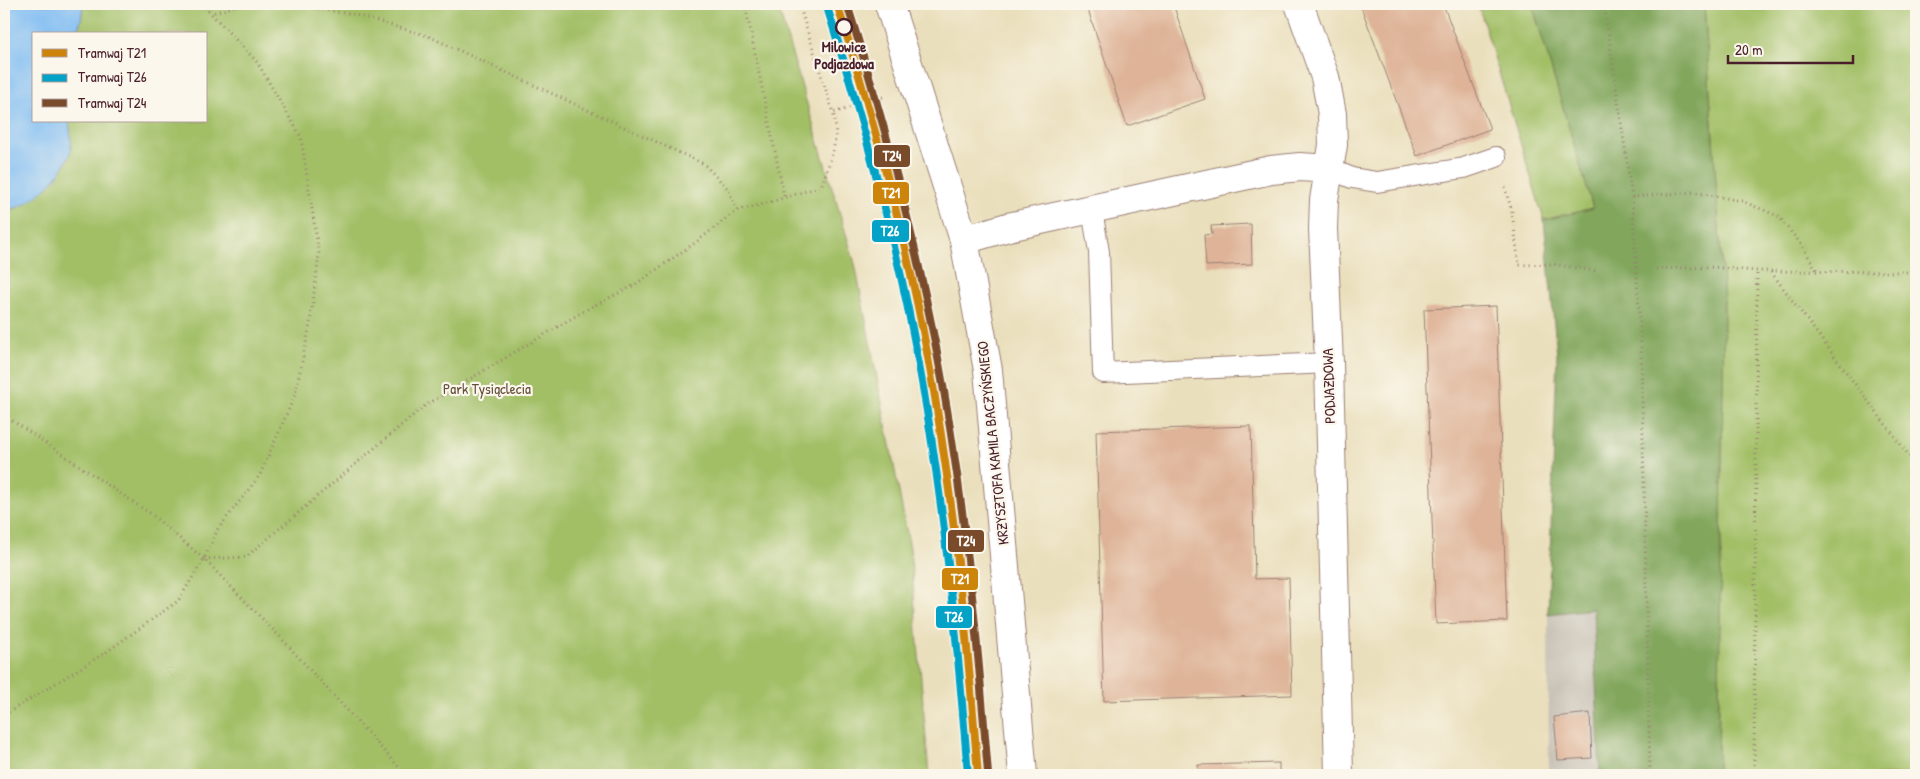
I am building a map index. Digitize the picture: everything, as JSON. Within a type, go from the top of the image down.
[{"type":"street","name":"KRZYSZTOFA KAMILA BACZYŃSKIEGO","points":[[889,4],[964,240],[988,370],[1023,775]]},
{"type":"street","name":"PODJAZDOWA","points":[[1299,4],[1325,77],[1332,114],[1330,169],[1324,200],[1323,229],[1329,362],[1339,775]]},
{"type":"street","points":[[964,240],[1008,227],[1271,170],[1300,167],[1330,169]]},
{"type":"lane","points":[[1330,169],[1352,178],[1377,182],[1464,168],[1496,157]]},
{"type":"lane","points":[[1092,210],[1099,252],[1103,373],[1329,362]]},
{"type":"path","points":[[4,715],[152,622],[178,601],[204,559],[218,530],[260,475],[295,395],[310,324],[319,254],[301,137],[257,62],[202,4]]},
{"type":"path","points":[[212,13],[242,4],[300,6],[352,14],[428,36],[704,164],[728,189],[737,210]]},
{"type":"path","points":[[745,4],[784,196]]},
{"type":"path","points":[[204,559],[246,557],[423,407],[589,308],[633,286],[700,240],[737,210],[765,205],[784,196],[820,187],[832,151],[837,127],[799,4]]},
{"type":"path","points":[[1604,4],[1632,197],[1641,344],[1650,775]]},
{"type":"path","points":[[833,112],[877,99]]},
{"type":"path","points":[[1496,157],[1512,212],[1519,265],[1552,264],[1597,271]]},
{"type":"path","points":[[1632,197],[1693,192],[1742,201],[1778,216],[1801,244],[1817,271]]},
{"type":"path","points":[[1656,269],[1710,267],[1757,271],[1916,272]]},
{"type":"path","points":[[1754,775],[1757,271]]},
{"type":"path","points":[[1770,271],[1916,465]]},
{"type":"path","points":[[4,415],[151,514],[204,559],[281,638],[406,775]]},
{"type":"shaded area","points":[[1593,609],[1600,775],[1549,775],[1548,614]]},
{"type":"green space","name":"Park Tysiąclecia","points":[[83,4],[777,4],[855,264],[910,549],[929,775],[4,775],[4,211],[10,210],[71,149],[69,122],[208,122],[208,32],[77,32],[81,20]]},
{"type":"green space","points":[[1478,4],[1532,4],[1593,208],[1544,220]]},
{"type":"green space","points":[[1532,4],[1704,4],[1724,301],[1718,775],[1600,775],[1593,609],[1548,614],[1557,355],[1544,220],[1593,208]]},
{"type":"green space","points":[[1704,4],[1916,4],[1916,775],[1718,775],[1724,301]]},
{"type":"water","points":[[4,4],[83,5],[77,32],[32,32],[32,122],[69,122],[71,149],[68,159],[45,189],[25,204],[4,211]]},
{"type":"building","points":[[1086,4],[1173,4],[1205,99],[1127,126]]},
{"type":"building","points":[[1360,4],[1443,4],[1490,129],[1417,156]]},
{"type":"building","points":[[1251,224],[1252,264],[1206,266],[1204,235],[1212,234],[1211,226]]},
{"type":"building","points":[[1496,306],[1507,621],[1436,624],[1424,309]]},
{"type":"building","points":[[1251,426],[1255,579],[1289,578],[1292,695],[1104,701],[1096,431]]},
{"type":"building","points":[[1590,713],[1592,758],[1558,760],[1554,717]]},
{"type":"building","points":[[1279,763],[1279,775],[1199,775],[1198,765]]},
{"type":"tram line","name":"T21","points":[[837,4],[887,176],[909,264],[927,352],[952,510],[978,775]]},
{"type":"tram line","name":"T24","points":[[847,4],[896,174],[917,260],[946,400],[968,560],[988,774]]},
{"type":"tram line","name":"T26","points":[[827,7],[877,179],[899,266],[917,354],[942,511],[968,775]]},
{"type":"place","name":"Milowice Podjazdowa","points":[[844,27]]}]
